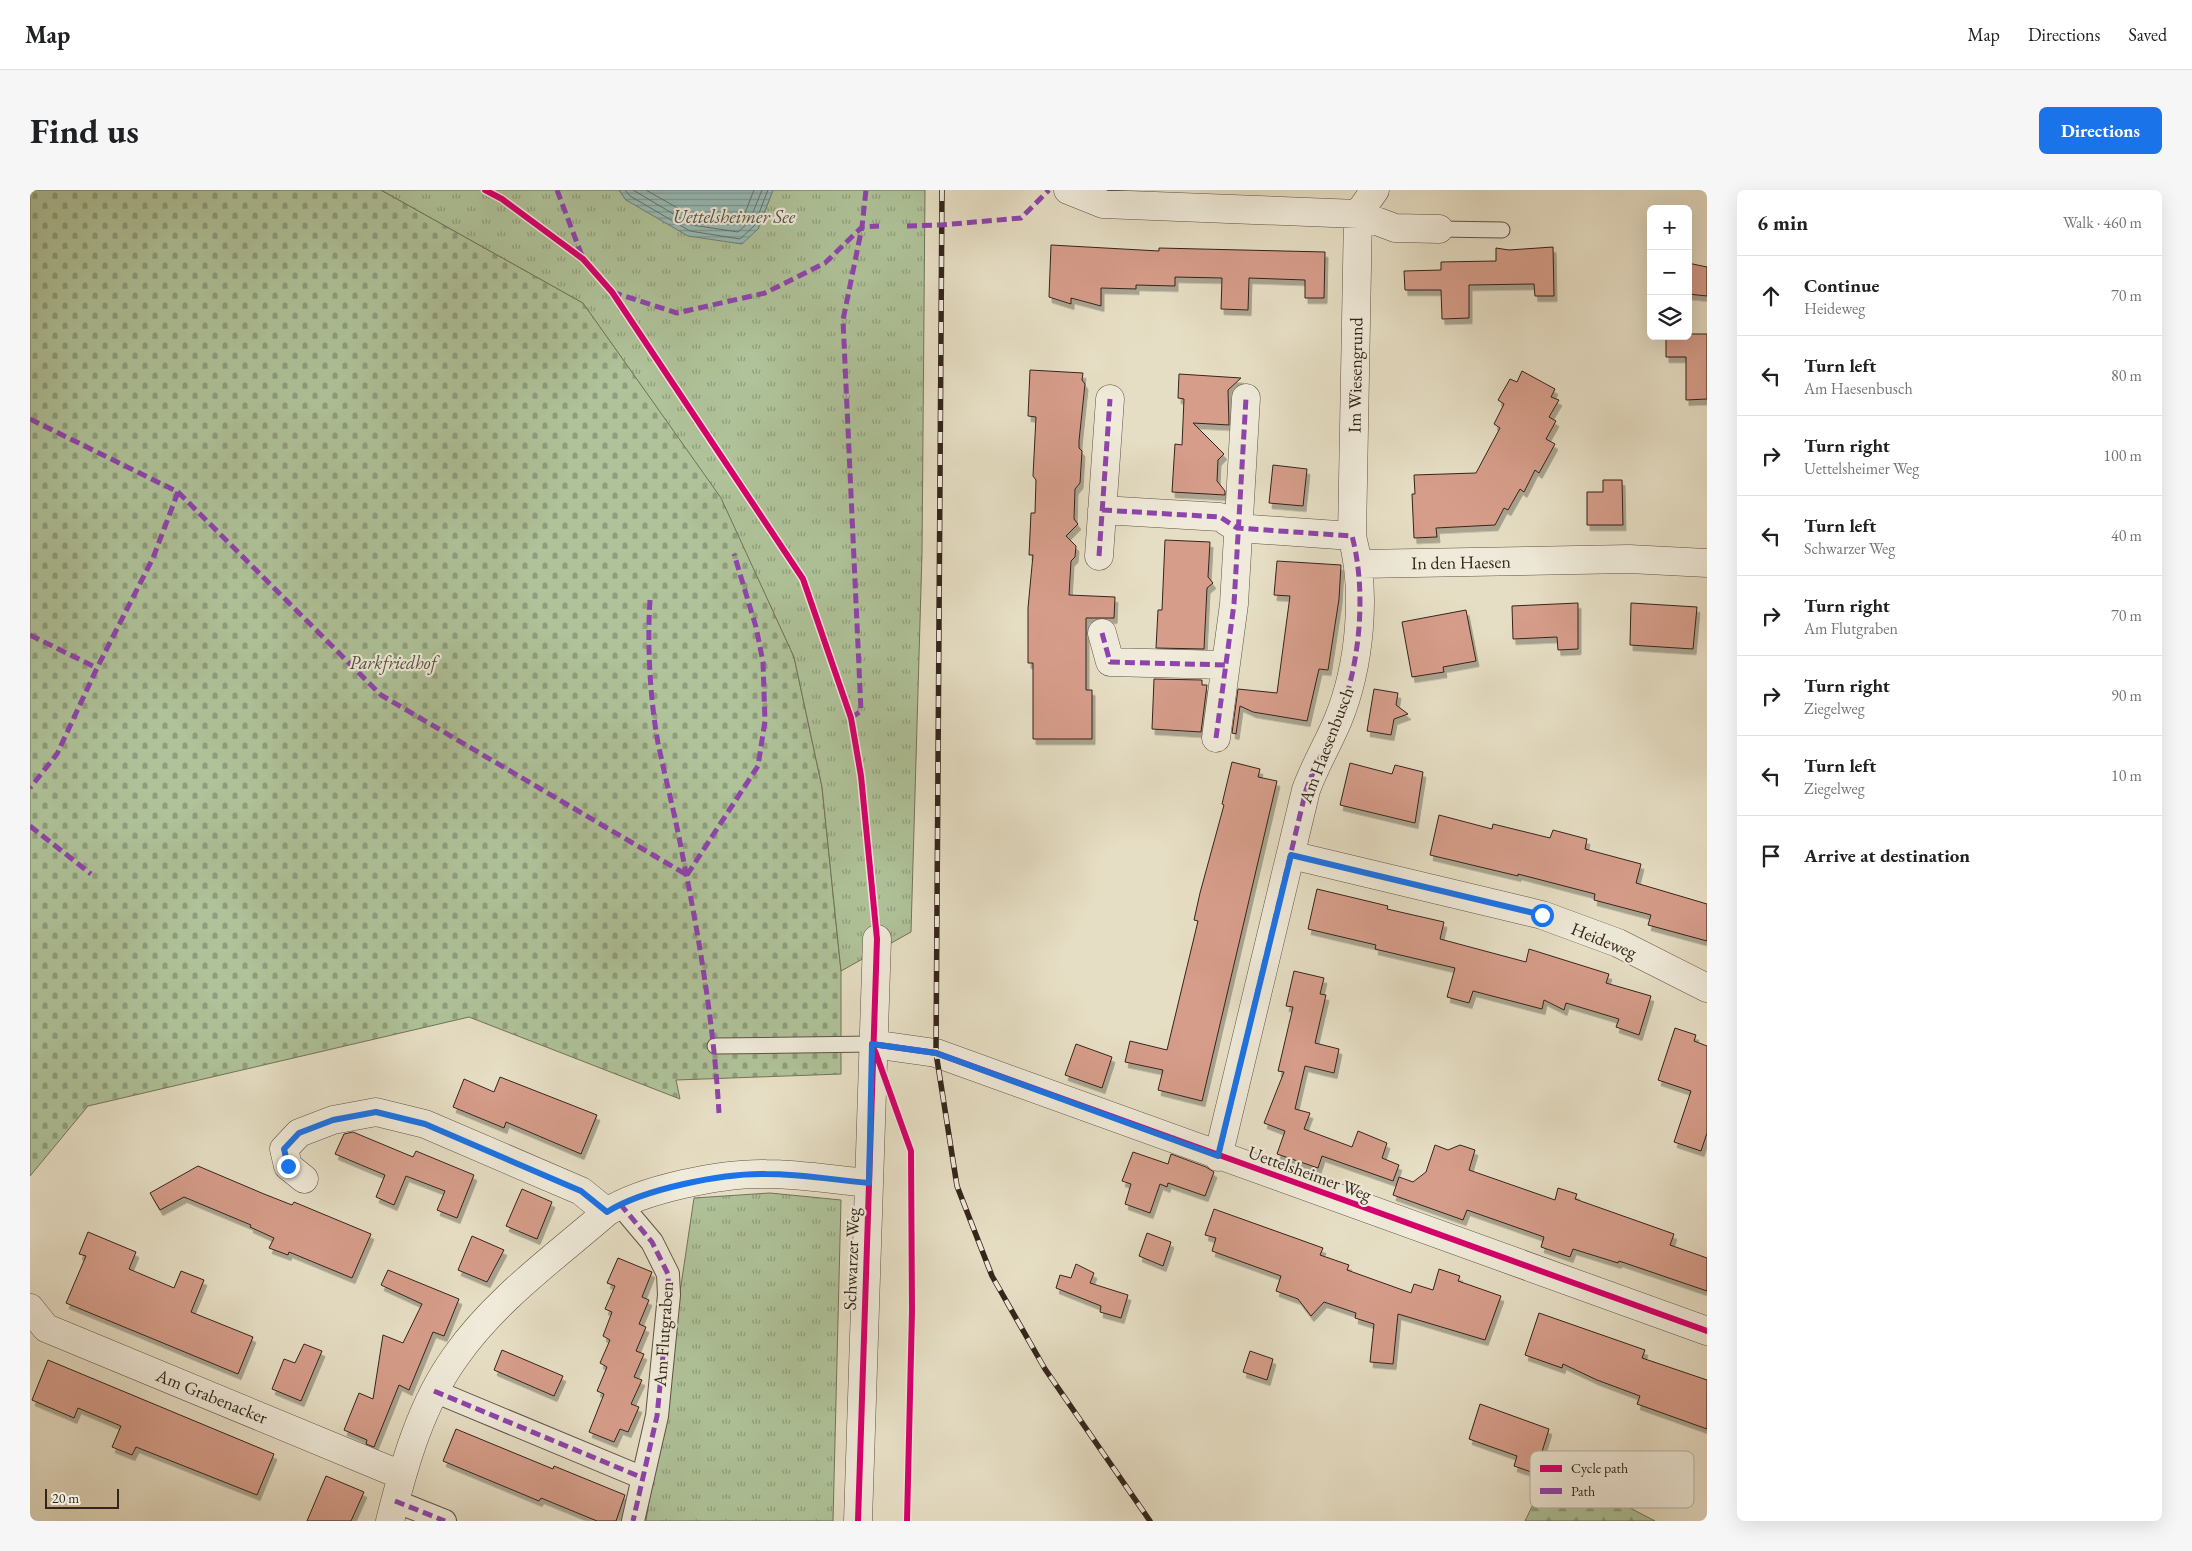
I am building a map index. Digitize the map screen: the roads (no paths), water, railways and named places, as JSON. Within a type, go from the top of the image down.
[{"type":"street","points":[[1068,190],[1103,204],[1358,214],[1395,228],[1439,229]]},
{"type":"street","points":[[1358,214],[1375,190]]},
{"type":"street","name":"Im Wiesengrund","points":[[1352,536],[1358,214]]},
{"type":"street","points":[[1216,738],[1234,604],[1246,398]]},
{"type":"street","points":[[1099,556],[1110,399]]},
{"type":"street","points":[[1102,510],[1220,517],[1237,528],[1352,536],[1360,564]]},
{"type":"street","name":"In den Haesen","points":[[1360,564],[1629,559],[1707,563]]},
{"type":"street","name":"Am Haesenbusch","points":[[1218,1156],[1306,790],[1313,769],[1338,720],[1351,681],[1358,640],[1360,564]]},
{"type":"street","points":[[1102,633],[1110,662],[1225,665]]},
{"type":"street","name":"Heideweg","points":[[1291,855],[1542,915],[1618,943],[1707,988]]},
{"type":"street","name":"Schwarzer Weg","points":[[858,1521],[872,1044],[877,939]]},
{"type":"street","name":"Uettelsheimer Weg","points":[[872,1044],[936,1053],[1707,1331]]},
{"type":"street","points":[[304,1179],[288,1166],[284,1149],[299,1133],[333,1120],[376,1112],[425,1124],[581,1191],[614,1208]]},
{"type":"street","points":[[445,1521],[392,1511],[401,1475],[434,1391],[456,1356],[492,1312],[614,1208],[688,1182],[765,1174],[869,1183]]},
{"type":"street","name":"Am Flutgraben","points":[[614,1208],[652,1242],[668,1274],[669,1295],[657,1416],[633,1521]]},
{"type":"street","name":"Am Grabenacker","points":[[30,1308],[46,1328],[401,1475]]},
{"type":"street","points":[[434,1391],[643,1478]]},
{"type":"lane","points":[[1439,229],[1502,230]]},
{"type":"lane","points":[[715,1046],[872,1044]]},
{"type":"water","name":"Uettelsheimer See","points":[[619,190],[773,190],[758,229],[742,244],[688,236],[626,200]]},
{"type":"railway","points":[[942,190],[936,1053],[957,1186],[992,1276],[1045,1369],[1150,1521]]},
{"type":"park label","name":"Parkfriedhof","points":[[393,662]]}]
